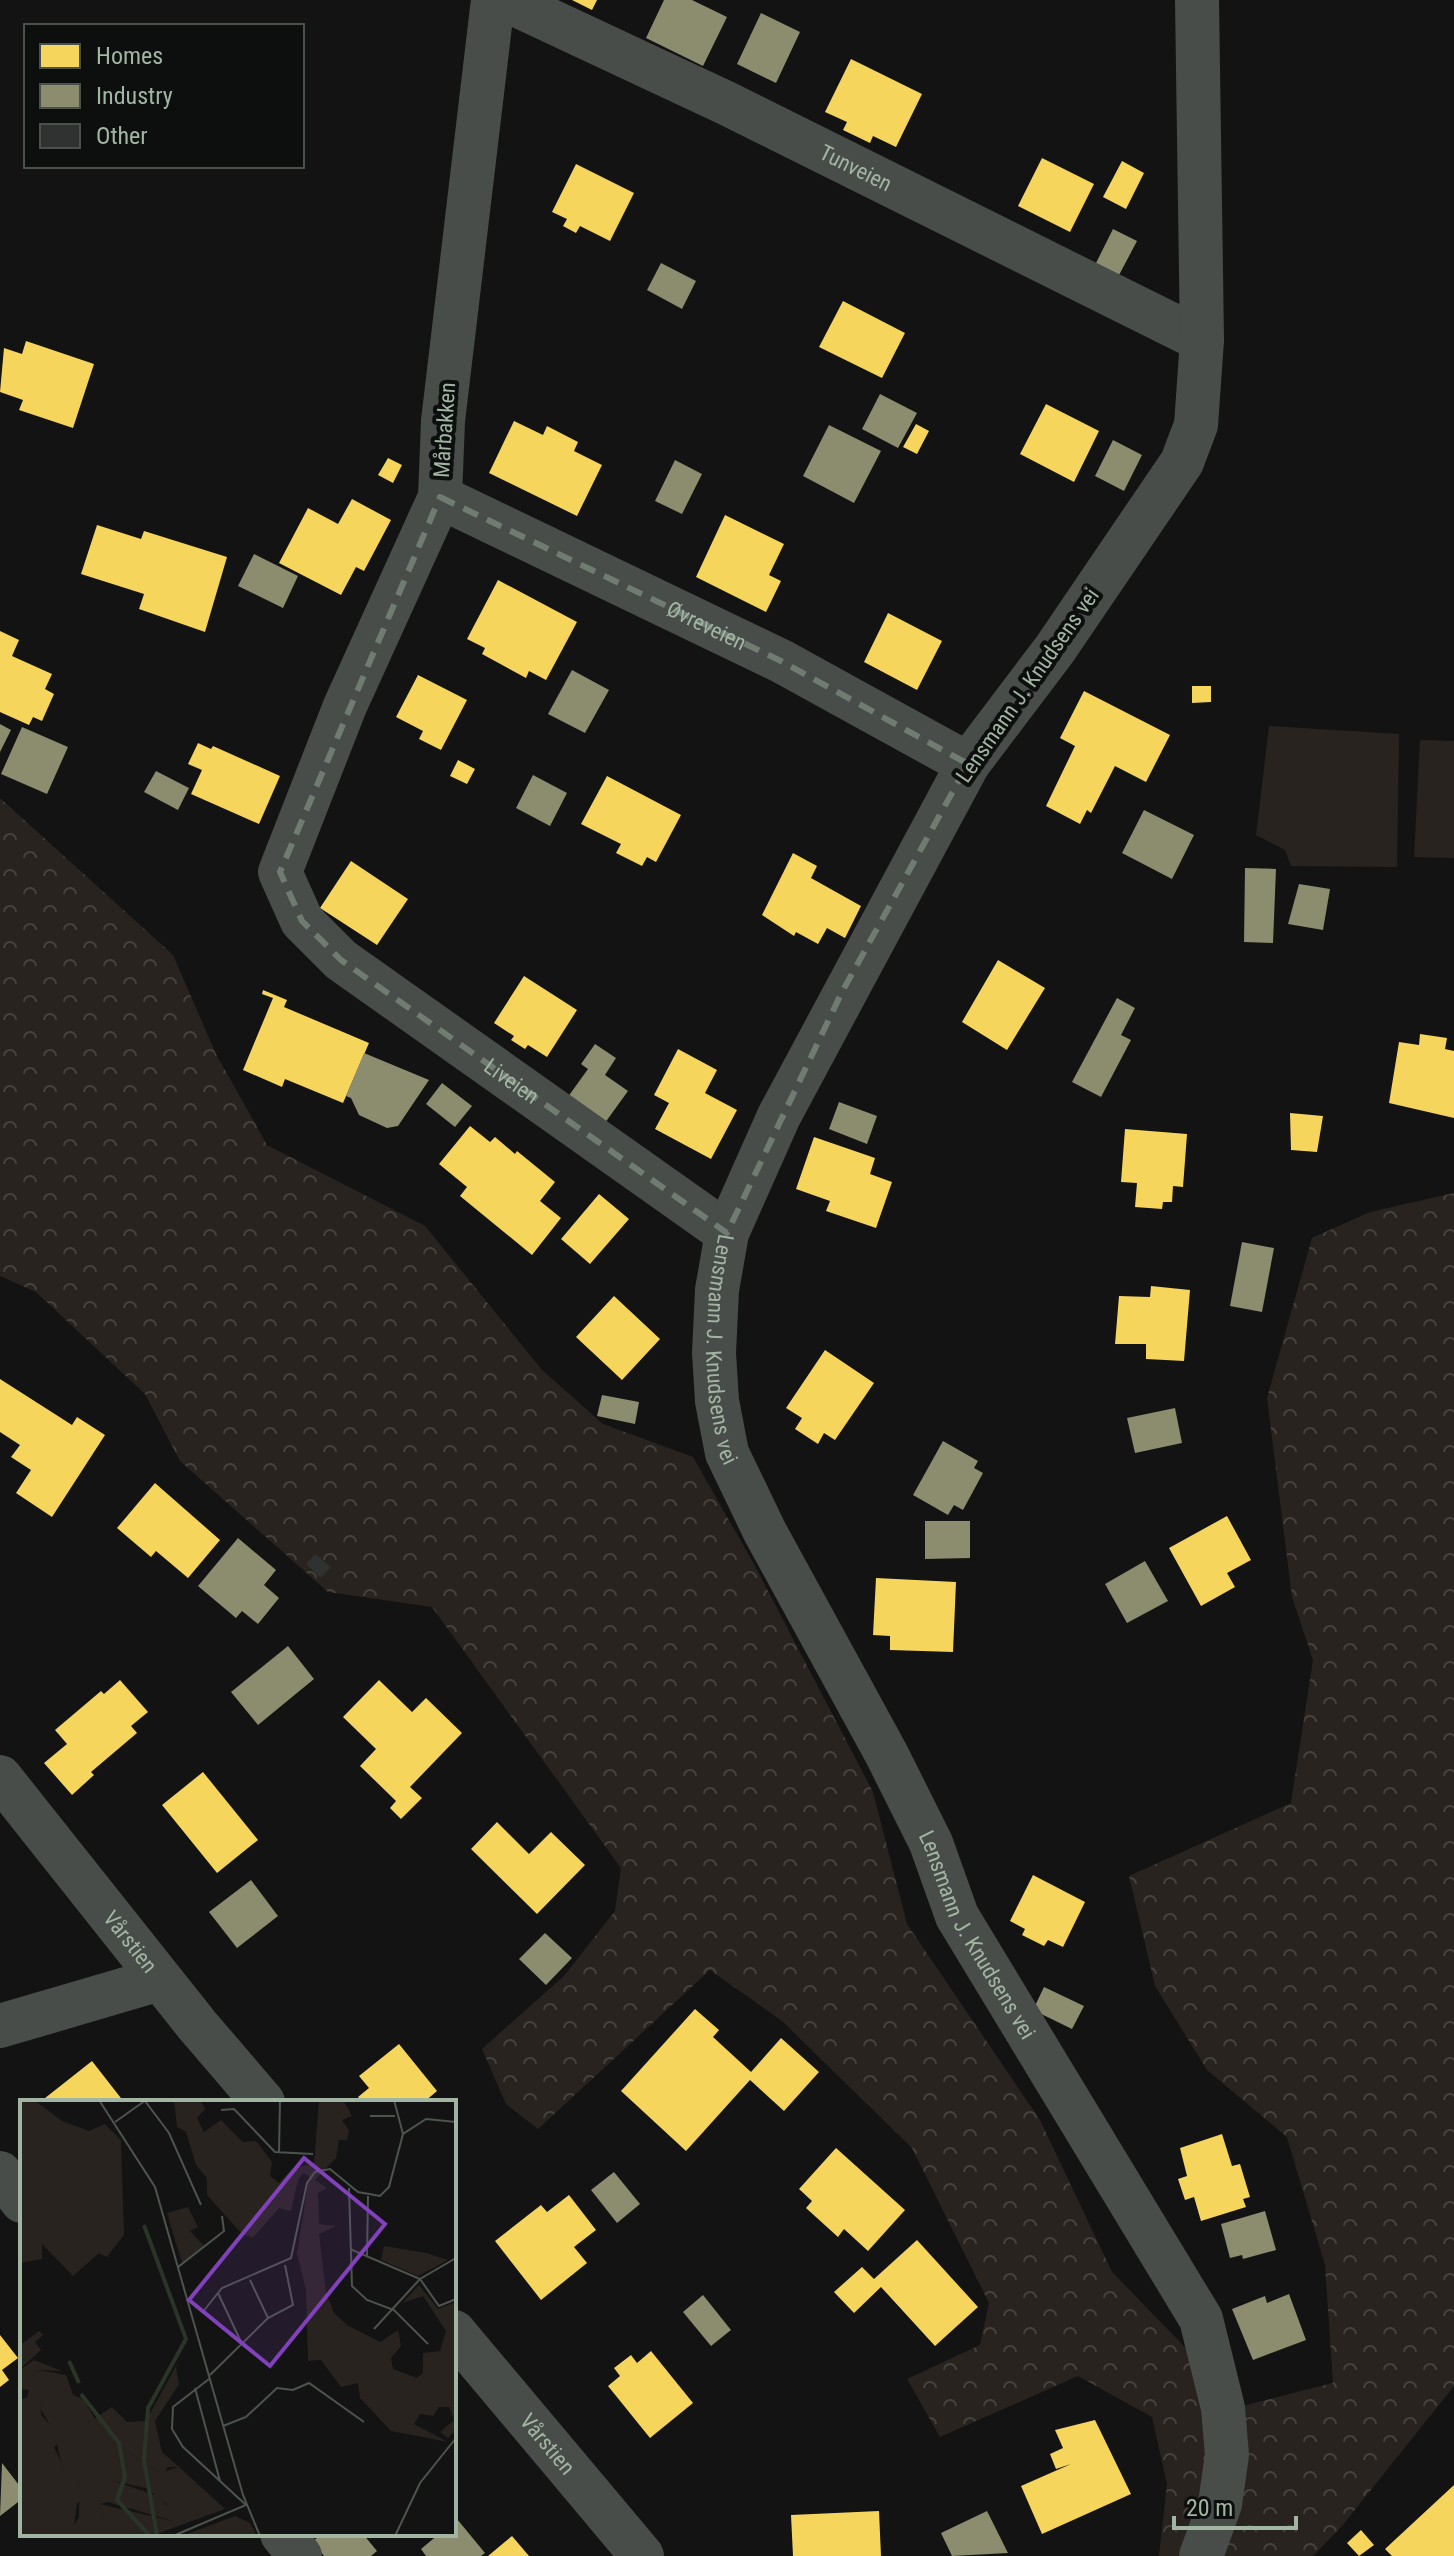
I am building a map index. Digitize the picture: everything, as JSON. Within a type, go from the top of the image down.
[{"type":"street","name":"Mårbakken","points":[[302,921],[280,872],[345,706],[440,497],[443,421],[493,0]]},
{"type":"street","name":"Tunveien","points":[[506,0],[713,97],[1202,340]]},
{"type":"street","name":"Lensmann J. Knudsens vei","points":[[1197,0],[1202,340],[1196,425],[1182,462],[1055,649],[968,764],[842,992],[779,1116],[727,1233],[717,1290],[714,1353],[717,1401],[727,1453],[765,1532],[887,1755],[931,1843],[957,1916],[1201,2319],[1223,2408],[1227,2455],[1220,2504],[1201,2556]]},
{"type":"street","name":"Øvreveien","points":[[440,497],[781,661],[968,764]]},
{"type":"street","name":"Liveien","points":[[302,921],[341,960],[727,1233]]},
{"type":"street","name":"Vårstien","points":[[0,1777],[160,1979],[261,2100]]},
{"type":"street","points":[[0,2026],[160,1979]]},
{"type":"street","points":[[0,2173],[20,2198]]},
{"type":"street","name":"Vårstien","points":[[456,2334],[642,2556]]},
{"type":"street","points":[[284,2536],[300,2556]]},
{"type":"highlighted area","points":[[440,497],[781,661],[968,764],[842,992],[727,1233],[341,960],[302,921],[280,872]]},
{"type":"green space","points":[[1269,726],[1399,734],[1397,867],[1291,866],[1285,850],[1256,835]]},
{"type":"green space","points":[[1420,740],[1454,741],[1454,858],[1414,857]]},
{"type":"green space","points":[[0,798],[173,955],[216,1054],[267,1145],[425,1226],[542,1370],[603,1424],[693,1457],[755,1566],[873,1792],[907,1924],[1040,2120],[1112,2272],[1242,2406],[1333,2383],[1325,2265],[1287,2137],[1207,2070],[1155,1986],[1129,1876],[1291,1803],[1313,1660],[1292,1597],[1267,1398],[1312,1238],[1370,1212],[1454,1193],[1454,2386],[1342,2526],[1313,2556],[1159,2556],[1167,2484],[1152,2417],[1078,2376],[940,2437],[907,2379],[980,2345],[989,2303],[912,2148],[782,2021],[710,1970],[538,2129],[506,2104],[482,2049],[564,1976],[615,1911],[621,1868],[432,1607],[328,1592],[180,1461],[145,1394],[36,1292],[0,1276]]},
{"type":"building: Homes","points":[[572,0],[597,0],[592,10]]},
{"type":"building: Homes","points":[[851,59],[922,94],[896,147],[873,136],[870,143],[843,130],[847,122],[825,112]]},
{"type":"building: Homes","points":[[1042,158],[1094,184],[1070,232],[1018,206]]},
{"type":"building: Homes","points":[[1122,161],[1144,173],[1126,209],[1103,197]]},
{"type":"building: Homes","points":[[576,164],[634,193],[610,241],[580,226],[576,233],[563,226],[567,219],[552,212]]},
{"type":"building: Homes","points":[[843,301],[905,333],[882,378],[819,347]]},
{"type":"building: Homes","points":[[26,341],[94,364],[73,428],[19,410],[23,400],[0,392],[4,348],[22,354]]},
{"type":"building: Homes","points":[[1046,404],[1099,431],[1074,482],[1020,454]]},
{"type":"building: Homes","points":[[514,421],[543,435],[547,426],[578,442],[574,451],[602,465],[577,516],[489,473]]},
{"type":"building: Homes","points":[[916,424],[929,431],[917,454],[903,447]]},
{"type":"building: Homes","points":[[388,458],[402,465],[393,483],[378,475]]},
{"type":"building: Homes","points":[[352,499],[391,520],[364,571],[356,567],[341,595],[279,563],[308,508],[338,524]]},
{"type":"building: Homes","points":[[725,515],[784,544],[769,575],[781,581],[766,612],[696,577]]},
{"type":"building: Homes","points":[[97,525],[141,539],[144,531],[227,557],[205,632],[139,609],[144,594],[81,574]]},
{"type":"building: Homes","points":[[498,580],[577,622],[546,680],[529,671],[526,678],[482,654],[485,648],[467,639]]},
{"type":"building: Homes","points":[[888,613],[942,641],[917,690],[864,662]]},
{"type":"building: Homes","points":[[0,631],[19,640],[12,656],[52,674],[45,689],[54,694],[42,721],[33,717],[29,725],[0,712]]},
{"type":"building: Homes","points":[[418,675],[467,700],[441,750],[419,739],[423,731],[396,717]]},
{"type":"building: Homes","points":[[1192,686],[1211,686],[1211,702],[1192,703]]},
{"type":"building: Homes","points":[[1084,691],[1170,735],[1146,782],[1115,766],[1091,813],[1087,810],[1080,824],[1046,806],[1075,746],[1060,738]]},
{"type":"building: Homes","points":[[198,743],[211,749],[213,746],[280,776],[259,824],[191,794],[202,770],[188,764]]},
{"type":"building: Homes","points":[[458,760],[475,769],[467,784],[450,776]]},
{"type":"building: Homes","points":[[607,776],[681,815],[656,862],[647,857],[642,866],[616,853],[621,844],[581,824]]},
{"type":"building: Homes","points":[[793,853],[817,866],[811,878],[861,906],[845,938],[827,928],[818,944],[796,932],[794,936],[762,915]]},
{"type":"building: Homes","points":[[351,861],[408,899],[377,945],[320,908]]},
{"type":"building: Homes","points":[[998,960],[1045,988],[1007,1050],[962,1022]]},
{"type":"building: Homes","points":[[524,976],[577,1010],[547,1057],[528,1045],[525,1049],[511,1040],[514,1036],[494,1023]]},
{"type":"building: Homes","points":[[263,990],[287,1000],[284,1007],[369,1043],[343,1103],[285,1079],[282,1087],[243,1070],[273,998],[262,994]]},
{"type":"building: Homes","points":[[1420,1034],[1447,1038],[1445,1049],[1454,1051],[1454,1118],[1389,1103],[1399,1042],[1419,1045]]},
{"type":"building: Homes","points":[[678,1049],[717,1070],[705,1093],[737,1110],[711,1159],[655,1129],[669,1103],[654,1095]]},
{"type":"building: Homes","points":[[1290,1113],[1323,1116],[1317,1152],[1291,1150]]},
{"type":"building: Homes","points":[[470,1126],[490,1142],[495,1137],[515,1154],[517,1151],[555,1182],[540,1201],[561,1218],[532,1255],[460,1196],[467,1187],[439,1164]]},
{"type":"building: Homes","points":[[1125,1129],[1187,1134],[1183,1187],[1173,1186],[1172,1202],[1163,1202],[1162,1209],[1135,1207],[1137,1183],[1121,1182]]},
{"type":"building: Homes","points":[[814,1137],[875,1158],[870,1174],[892,1182],[876,1228],[826,1211],[830,1201],[796,1189]]},
{"type":"building: Homes","points":[[599,1194],[629,1219],[590,1264],[561,1239]]},
{"type":"building: Homes","points":[[1151,1286],[1190,1290],[1184,1361],[1146,1359],[1146,1344],[1115,1344],[1119,1296],[1150,1297]]},
{"type":"building: Homes","points":[[614,1296],[660,1339],[622,1380],[576,1337]]},
{"type":"building: Homes","points":[[825,1350],[874,1383],[835,1440],[824,1433],[818,1444],[795,1429],[802,1418],[786,1408]]},
{"type":"building: Homes","points":[[0,1379],[72,1425],[77,1417],[105,1435],[52,1517],[16,1493],[31,1470],[11,1457],[20,1445],[0,1432]]},
{"type":"building: Homes","points":[[155,1483],[220,1540],[188,1578],[156,1551],[151,1557],[117,1528]]},
{"type":"building: Homes","points":[[1227,1516],[1251,1560],[1227,1573],[1235,1587],[1201,1606],[1169,1548]]},
{"type":"building: Homes","points":[[876,1578],[956,1582],[953,1652],[890,1650],[890,1636],[873,1635]]},
{"type":"building: Homes","points":[[120,1680],[148,1712],[131,1726],[137,1733],[91,1772],[94,1775],[72,1795],[44,1763],[67,1744],[55,1730],[101,1691],[104,1694]]},
{"type":"building: Homes","points":[[379,1680],[412,1712],[426,1698],[462,1733],[410,1787],[422,1798],[401,1819],[390,1808],[396,1801],[360,1766],[376,1749],[343,1717]]},
{"type":"building: Homes","points":[[203,1772],[258,1840],[217,1873],[162,1805]]},
{"type":"building: Homes","points":[[497,1822],[529,1854],[551,1832],[585,1865],[537,1914],[471,1849]]},
{"type":"building: Homes","points":[[1033,1875],[1085,1902],[1063,1947],[1048,1940],[1044,1946],[1022,1935],[1025,1929],[1010,1921]]},
{"type":"building: Homes","points":[[695,2009],[719,2030],[713,2037],[751,2072],[781,2038],[819,2072],[784,2111],[750,2080],[686,2151],[621,2091]]},
{"type":"building: Homes","points":[[399,2044],[437,2091],[426,2100],[360,2100],[358,2097],[369,2088],[359,2076]]},
{"type":"building: Homes","points":[[92,2061],[122,2100],[43,2100]]},
{"type":"building: Homes","points":[[1222,2134],[1232,2166],[1240,2164],[1250,2197],[1243,2199],[1246,2207],[1201,2221],[1194,2197],[1185,2200],[1178,2179],[1187,2176],[1180,2148]]},
{"type":"building: Homes","points":[[836,2148],[905,2210],[868,2251],[844,2229],[838,2237],[806,2208],[812,2201],[799,2189]]},
{"type":"building: Homes","points":[[569,2195],[596,2230],[574,2247],[587,2263],[541,2300],[495,2241],[541,2205],[547,2212]]},
{"type":"building: Homes","points":[[917,2240],[978,2307],[935,2346],[881,2287],[854,2313],[834,2292],[862,2267],[874,2279]]},
{"type":"building: Homes","points":[[0,2335],[18,2358],[2,2370],[9,2380],[0,2387]]},
{"type":"building: Homes","points":[[651,2351],[693,2403],[650,2438],[608,2386],[620,2376],[614,2368],[631,2355],[637,2363]]},
{"type":"building: Homes","points":[[1095,2420],[1131,2494],[1042,2534],[1021,2486],[1071,2464],[1056,2469],[1050,2454],[1063,2448],[1055,2430]]},
{"type":"building: Homes","points":[[1454,2485],[1454,2556],[1392,2556],[1385,2549]]},
{"type":"building: Homes","points":[[879,2511],[881,2556],[793,2556],[791,2515]]},
{"type":"building: Homes","points":[[1361,2530],[1374,2545],[1359,2556],[1347,2543]]},
{"type":"building: Homes","points":[[512,2536],[529,2556],[488,2556]]},
{"type":"building: Industry","points":[[664,0],[692,0],[727,17],[703,66],[646,38]]},
{"type":"building: Industry","points":[[761,13],[800,32],[776,83],[737,64]]},
{"type":"building: Industry","points":[[1113,229],[1137,241],[1118,277],[1095,265]]},
{"type":"building: Industry","points":[[661,263],[696,281],[682,309],[647,290]]},
{"type":"building: Industry","points":[[880,394],[917,413],[898,448],[862,429]]},
{"type":"building: Industry","points":[[829,425],[881,451],[854,503],[803,476]]},
{"type":"building: Industry","points":[[1113,440],[1142,455],[1124,491],[1095,476]]},
{"type":"building: Industry","points":[[675,460],[702,474],[682,514],[655,501]]},
{"type":"building: Industry","points":[[254,554],[298,576],[283,608],[238,586]]},
{"type":"building: Industry","points":[[572,670],[609,690],[585,733],[548,714]]},
{"type":"building: Industry","points":[[0,724],[11,730],[0,752]]},
{"type":"building: Industry","points":[[22,727],[68,747],[47,794],[1,774]]},
{"type":"building: Industry","points":[[156,771],[189,788],[178,810],[144,792]]},
{"type":"building: Industry","points":[[533,775],[567,793],[550,826],[516,808]]},
{"type":"building: Industry","points":[[1144,810],[1194,835],[1172,879],[1122,853]]},
{"type":"building: Industry","points":[[1245,868],[1276,869],[1273,943],[1244,942]]},
{"type":"building: Industry","points":[[1299,884],[1330,889],[1323,930],[1288,924]]},
{"type":"building: Industry","points":[[1117,998],[1135,1008],[1121,1035],[1131,1040],[1101,1097],[1072,1082]]},
{"type":"building: Industry","points":[[595,1044],[616,1058],[605,1075],[628,1091],[602,1127],[565,1101],[588,1069],[581,1064]]},
{"type":"building: Industry","points":[[364,1053],[429,1080],[398,1126],[387,1128],[359,1115],[351,1098],[346,1096]]},
{"type":"building: Industry","points":[[442,1083],[472,1106],[455,1127],[426,1104]]},
{"type":"building: Industry","points":[[839,1102],[877,1116],[867,1144],[829,1129]]},
{"type":"building: Industry","points":[[1242,1242],[1274,1248],[1262,1312],[1230,1306]]},
{"type":"building: Industry","points":[[602,1395],[639,1402],[635,1424],[597,1416]]},
{"type":"building: Industry","points":[[1175,1408],[1182,1443],[1135,1453],[1127,1418]]},
{"type":"building: Industry","points":[[943,1441],[978,1461],[974,1468],[983,1473],[963,1510],[954,1505],[948,1515],[913,1495]]},
{"type":"building: Industry","points":[[925,1521],[970,1521],[970,1558],[925,1559]]},
{"type":"building: Industry","points":[[238,1538],[276,1570],[264,1585],[279,1598],[258,1624],[242,1611],[236,1618],[198,1586]]},
{"type":"building: Industry","points":[[1145,1561],[1168,1601],[1127,1623],[1105,1584]]},
{"type":"building: Industry","points":[[288,1646],[314,1679],[258,1725],[231,1692]]},
{"type":"building: Industry","points":[[251,1880],[278,1916],[237,1948],[209,1912]]},
{"type":"building: Industry","points":[[545,1933],[572,1958],[546,1985],[519,1959]]},
{"type":"building: Industry","points":[[1044,1987],[1084,2006],[1072,2029],[1033,2010]]},
{"type":"building: Industry","points":[[614,2172],[640,2204],[617,2223],[591,2190]]},
{"type":"building: Industry","points":[[1265,2211],[1276,2250],[1243,2259],[1242,2255],[1230,2258],[1221,2224]]},
{"type":"building: Industry","points":[[1289,2294],[1306,2340],[1253,2360],[1232,2309],[1265,2296],[1267,2303]]},
{"type":"building: Industry","points":[[703,2295],[731,2330],[711,2346],[683,2312]]},
{"type":"building: Industry","points":[[2,2463],[20,2486],[20,2501],[0,2516]]},
{"type":"building: Industry","points":[[987,2511],[1008,2553],[952,2556],[941,2533]]},
{"type":"building: Industry","points":[[457,2519],[485,2553],[481,2556],[426,2556],[421,2549],[437,2536],[456,2536]]},
{"type":"building: Industry","points":[[319,2536],[365,2536],[377,2551],[371,2556],[324,2556],[313,2541]]},
{"type":"building: Other","points":[[315,1554],[331,1567],[321,1578],[306,1564]]}]
